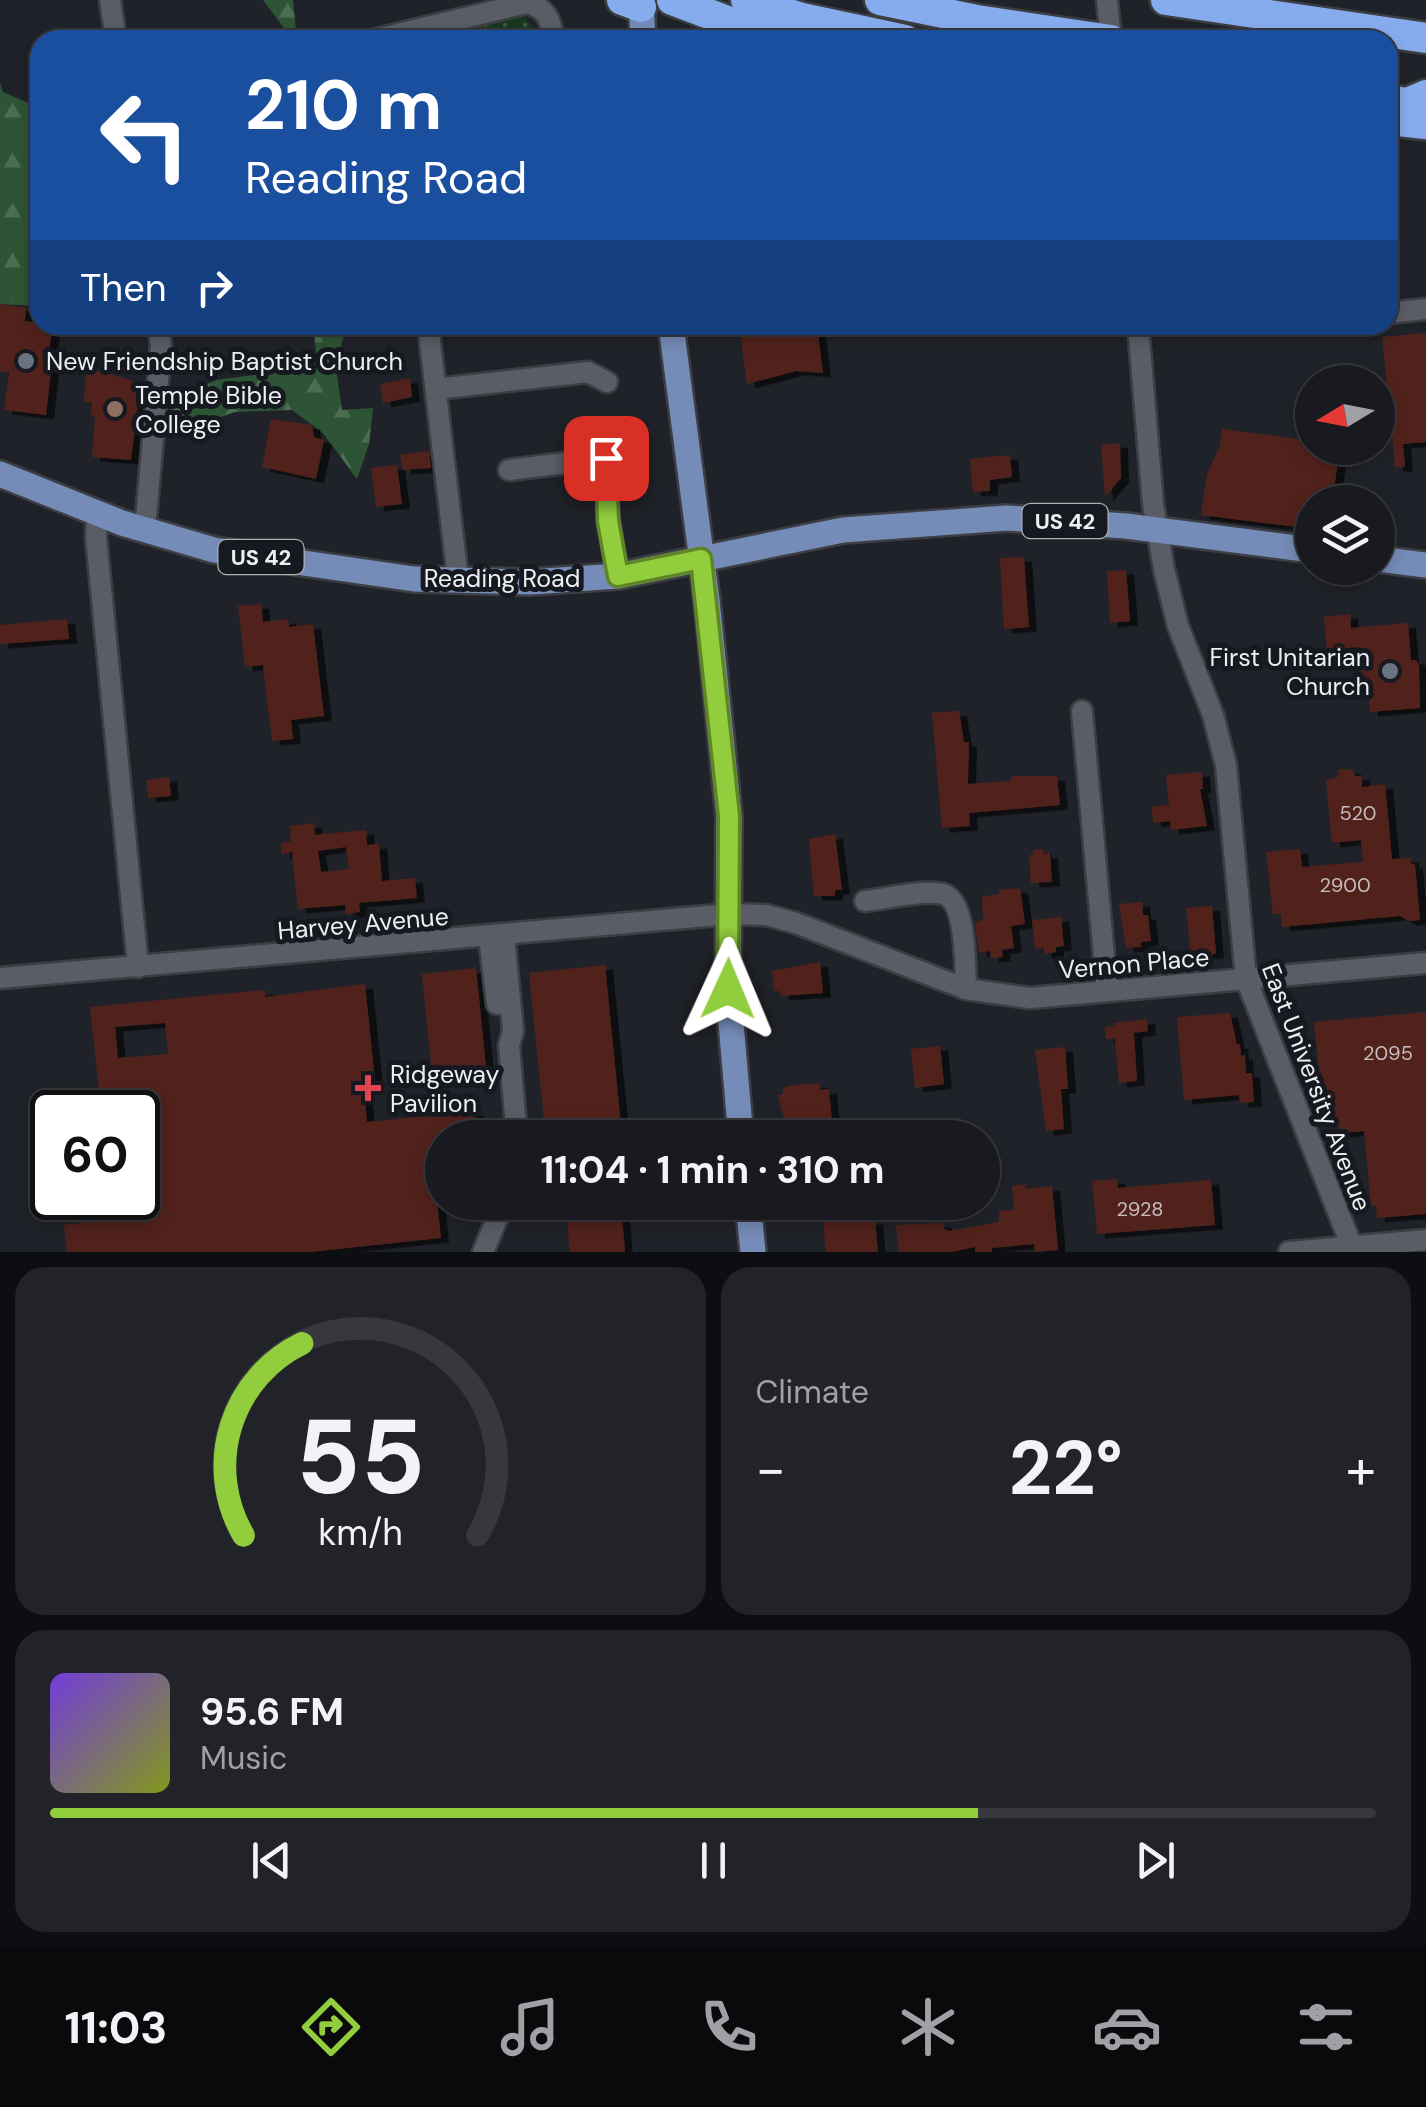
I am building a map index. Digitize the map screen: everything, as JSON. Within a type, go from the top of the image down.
[{"type":"highway","points":[[672,0],[756,30]]},
{"type":"highway","points":[[746,0],[858,30]]},
{"type":"highway","points":[[880,0],[1044,30]]},
{"type":"highway","points":[[1166,0],[1371,30]]},
{"type":"highway","points":[[1398,34],[1426,38]]},
{"type":"highway","points":[[1398,81],[1426,85]]},
{"type":"highway","points":[[1398,102],[1406,103],[1426,94]]},
{"type":"highway","points":[[1398,121],[1426,124]]},
{"type":"main road","points":[[673,335],[729,816],[728,989],[740,1120]]},
{"type":"main road","name":"Reading Road","points":[[0,474],[97,514],[214,550],[379,576],[530,582],[618,576],[844,530],[1024,519],[1157,529],[1295,548]]},
{"type":"main road","points":[[1395,561],[1426,565]]},
{"type":"main road","points":[[750,1220],[753,1252]]},
{"type":"street","points":[[110,0],[114,30]]},
{"type":"street","points":[[1107,0],[1110,30]]},
{"type":"street","points":[[414,30],[514,5],[538,6],[546,13],[551,30]]},
{"type":"street","points":[[1398,312],[1426,309]]},
{"type":"street","points":[[145,530],[160,335]]},
{"type":"street","points":[[429,335],[458,580]]},
{"type":"street","name":"East University Avenue","points":[[1139,335],[1157,529],[1178,626],[1222,740],[1246,978],[1353,1249]]},
{"type":"street","points":[[436,390],[588,372],[607,382]]},
{"type":"street","points":[[510,470],[606,458],[608,521],[618,576]]},
{"type":"street","points":[[97,514],[138,968]]},
{"type":"street","points":[[1082,711],[1107,990]]},
{"type":"street","points":[[864,901],[940,893],[953,900],[960,912],[966,990]]},
{"type":"street","name":"Harvey Avenue","points":[[0,978],[730,914]]},
{"type":"street","name":"Vernon Place","points":[[730,914],[786,920],[966,990],[1030,998],[1426,963]]},
{"type":"street","points":[[496,936],[500,1030],[509,1045],[515,1120]]},
{"type":"street","points":[[483,1252],[496,1220]]},
{"type":"street","points":[[1289,1252],[1420,1244]]},
{"type":"green space","points":[[263,0],[293,0],[296,30],[286,30]]},
{"type":"green space","points":[[523,14],[534,30],[460,30]]},
{"type":"green space","points":[[0,83],[3,92],[30,104],[30,306],[0,304]]},
{"type":"green space","points":[[314,335],[344,335],[336,368],[342,410],[373,408],[369,444],[357,479],[323,433],[292,410],[235,412],[174,433],[169,400],[216,380],[309,368],[317,362]]},
{"type":"building","name":"New Friendship Baptist Church","points":[[0,304],[26,308],[30,335],[52,335],[46,415],[4,410],[9,372],[0,371]]},
{"type":"building","points":[[1426,333],[1426,442],[1403,444],[1405,467],[1395,467],[1395,365],[1385,365],[1382,337]]},
{"type":"building","points":[[740,335],[818,335],[823,373],[796,371],[747,384]]},
{"type":"building","name":"Temple Bible College","points":[[86,370],[133,381],[132,390],[140,390],[131,460],[92,457],[95,417],[91,417],[92,402],[84,402]]},
{"type":"building","points":[[410,378],[412,397],[383,403],[380,384]]},
{"type":"building","points":[[271,419],[312,425],[314,437],[324,440],[316,479],[262,467]]},
{"type":"building","points":[[1222,429],[1295,438],[1295,465],[1337,465],[1335,485],[1295,485],[1295,527],[1201,515],[1207,474],[1220,446]]},
{"type":"building","points":[[1120,443],[1121,478],[1105,497],[1101,445]]},
{"type":"building","points":[[429,451],[431,468],[403,470],[400,455]]},
{"type":"building","points":[[1010,455],[1012,477],[990,480],[990,491],[973,492],[970,459]]},
{"type":"building","points":[[397,465],[402,504],[376,507],[371,468]]},
{"type":"building","points":[[1024,557],[1029,627],[1004,629],[1000,558]]},
{"type":"building","points":[[1126,570],[1130,621],[1110,623],[1107,571]]},
{"type":"building","points":[[261,604],[263,622],[288,619],[289,627],[313,624],[324,716],[291,720],[293,739],[272,741],[263,665],[245,667],[238,606]]},
{"type":"building","name":"First Unitarian Church","points":[[1350,614],[1351,628],[1408,623],[1411,660],[1419,665],[1420,708],[1370,712],[1368,689],[1363,689],[1359,647],[1327,650],[1324,617]]},
{"type":"building","points":[[67,619],[69,639],[0,644],[0,625]]},
{"type":"building","points":[[959,711],[964,742],[969,742],[968,784],[1011,781],[1011,776],[1057,776],[1060,805],[969,813],[970,826],[942,828],[932,713]]},
{"type":"building","points":[[1339,769],[1353,770],[1355,776],[1362,776],[1362,787],[1385,784],[1392,859],[1411,858],[1411,864],[1415,864],[1420,920],[1409,921],[1400,916],[1282,927],[1281,914],[1273,914],[1266,852],[1300,849],[1302,867],[1363,862],[1361,840],[1332,843],[1326,780],[1338,777]]},
{"type":"building","points":[[1202,772],[1200,789],[1207,826],[1171,830],[1170,821],[1153,823],[1152,807],[1169,805],[1166,775]]},
{"type":"building","points":[[169,777],[171,796],[148,798],[146,780]]},
{"type":"building","points":[[314,823],[315,835],[366,830],[367,845],[379,844],[382,881],[415,878],[417,898],[359,903],[360,912],[346,914],[345,905],[298,909],[292,852],[282,854],[281,843],[291,842],[290,826]],"holes":[[[346,847],[349,869],[321,872],[318,851]]]},
{"type":"building","points":[[835,834],[842,890],[835,890],[835,896],[814,896],[809,839]]},
{"type":"building","points":[[1043,849],[1044,854],[1050,853],[1052,882],[1031,883],[1029,855],[1034,855],[1033,850]]},
{"type":"building","points":[[1020,888],[1025,924],[1011,926],[1014,948],[1002,950],[1003,957],[991,958],[990,951],[979,953],[975,922],[983,920],[982,897]]},
{"type":"building","points":[[1142,902],[1151,941],[1141,942],[1141,947],[1126,948],[1119,904]]},
{"type":"building","points":[[1212,906],[1216,954],[1191,956],[1186,908]]},
{"type":"building","points":[[1061,917],[1064,946],[1044,954],[1043,948],[1035,949],[1032,920]]},
{"type":"building","points":[[820,962],[823,993],[781,996],[780,991],[774,991],[772,971]]},
{"type":"building","points":[[605,965],[620,1120],[544,1120],[529,973]]},
{"type":"building","points":[[476,968],[486,1067],[432,1073],[422,974]]},
{"type":"building","points":[[365,984],[375,1081],[363,1082],[367,1122],[446,1114],[445,1109],[459,1108],[459,1113],[476,1111],[477,1120],[425,1120],[425,1220],[439,1220],[441,1238],[310,1252],[67,1252],[64,1225],[100,1220],[160,1220],[160,1090],[99,1090],[90,1007],[265,990],[265,997]],"holes":[[[165,1023],[168,1054],[118,1058],[115,1027]]]},
{"type":"building","points":[[1426,1012],[1426,1214],[1377,1218],[1376,1206],[1371,1206],[1364,1131],[1342,1133],[1329,1110],[1321,1088],[1314,1022]]},
{"type":"building","points":[[1230,1013],[1237,1045],[1240,1044],[1241,1056],[1245,1055],[1246,1073],[1252,1073],[1254,1102],[1240,1103],[1239,1095],[1184,1100],[1177,1017]]},
{"type":"building","points":[[1147,1019],[1148,1031],[1134,1033],[1137,1081],[1119,1083],[1115,1038],[1106,1039],[1105,1027]]},
{"type":"building","points":[[940,1046],[944,1084],[915,1088],[911,1049]]},
{"type":"building","points":[[1065,1047],[1068,1089],[1061,1089],[1064,1129],[1046,1131],[1035,1050]]},
{"type":"building","points":[[819,1083],[820,1090],[829,1089],[832,1120],[785,1120],[778,1095],[787,1086]]},
{"type":"building","points":[[1117,1179],[1118,1188],[1211,1180],[1215,1225],[1097,1234],[1092,1181]]},
{"type":"building","points":[[1012,1186],[1052,1186],[1058,1250],[1035,1252],[1034,1244],[992,1248],[992,1252],[975,1252],[975,1247],[952,1252],[899,1252],[896,1225],[943,1223],[944,1229],[950,1231],[999,1222],[1000,1211],[1014,1210]]},
{"type":"building","points":[[567,1220],[622,1220],[625,1252],[570,1252]]},
{"type":"building","points":[[823,1220],[875,1220],[878,1252],[826,1252]]},
{"type":"place","name":"New Friendship Baptist Church","points":[[26,361]]},
{"type":"place","name":"Temple Bible College","points":[[115,409]]},
{"type":"place","name":"First Unitarian Church","points":[[1390,671]]},
{"type":"place","name":"Ridgeway Pavilion","points":[[368,1088]]},
{"type":"route","points":[[606,458],[608,521],[618,576],[701,559],[729,816],[728,989]]}]
